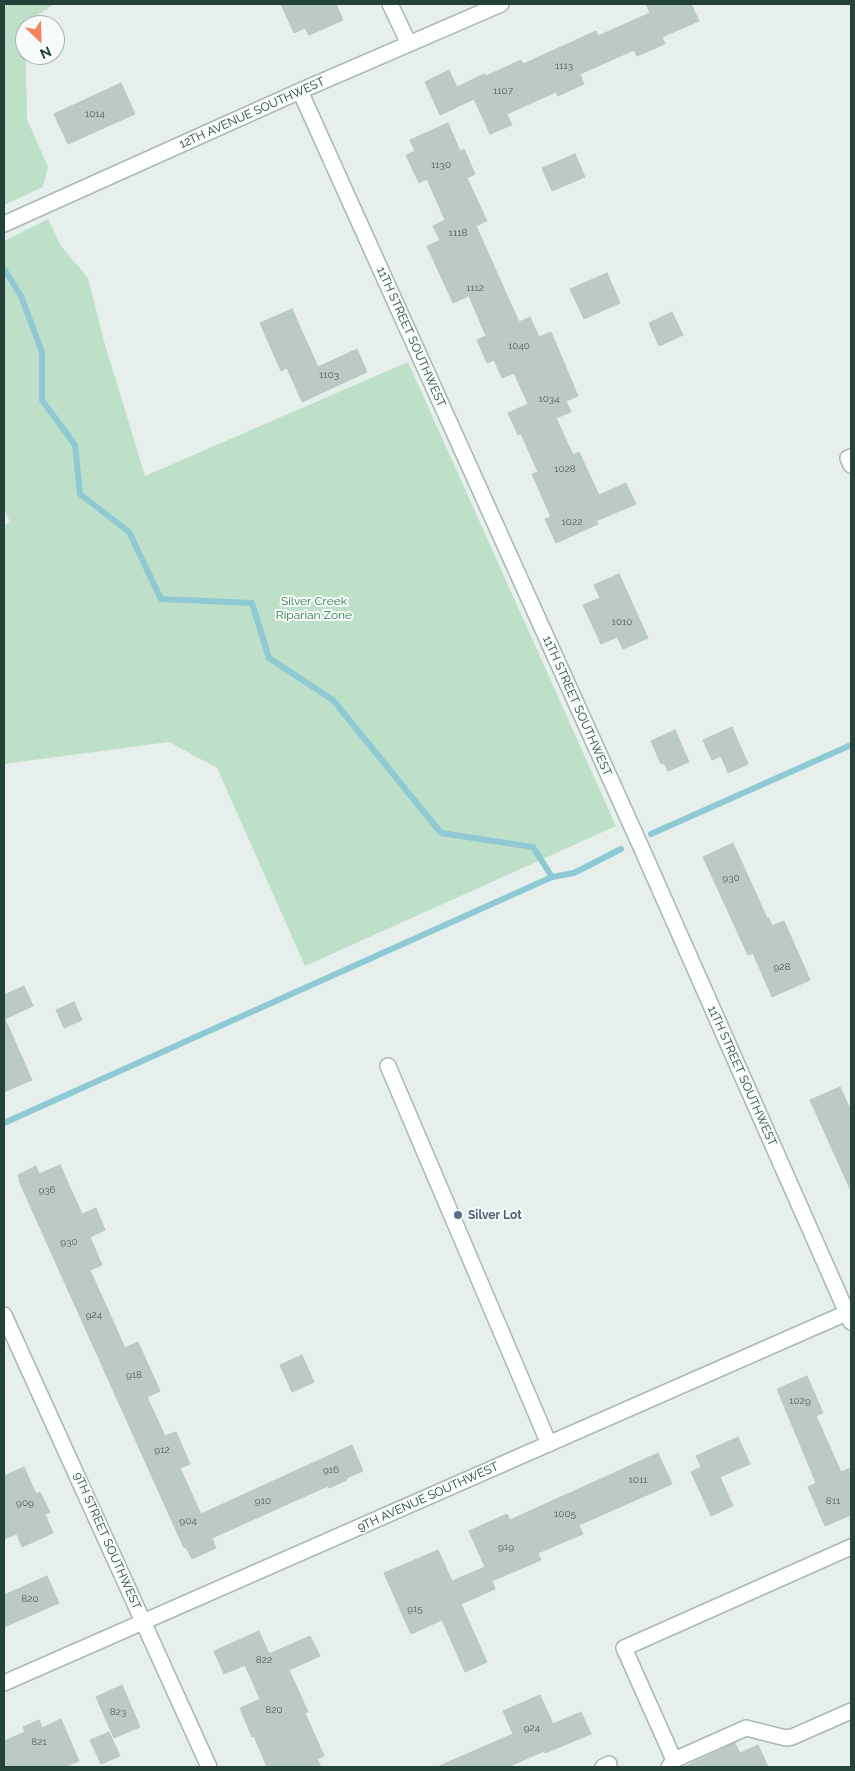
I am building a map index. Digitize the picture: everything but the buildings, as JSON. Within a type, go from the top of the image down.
[{"type":"street","points":[[390,4],[409,44]]},
{"type":"street","name":"12TH AVENUE SOUTHWEST","points":[[4,224],[300,91],[501,4]]},
{"type":"street","name":"11TH STREET SOUTHWEST","points":[[300,91],[850,1315]]},
{"type":"street","points":[[851,457],[848,458],[851,465]]},
{"type":"street","points":[[388,1066],[548,1444]]},
{"type":"street","name":"9TH STREET SOUTHWEST","points":[[4,1315],[209,1767]]},
{"type":"street","name":"9TH AVENUE SOUTHWEST","points":[[4,1683],[548,1444],[850,1315]]},
{"type":"street","points":[[851,1547],[624,1648],[671,1763],[746,1728],[786,1738],[851,1711]]},
{"type":"green space","points":[[4,4],[55,4],[37,15],[15,15],[15,65],[26,65],[27,119],[48,167],[43,187],[4,205]]},
{"type":"green space","name":"Silver Creek Riparian Zone","points":[[48,219],[61,246],[88,278],[104,341],[145,476],[408,362],[616,826],[305,966],[217,768],[169,742],[4,764],[4,525],[10,522],[4,508],[4,241]]},
{"type":"waterway","points":[[4,269],[21,296],[42,352],[42,400],[75,445],[80,494],[129,532],[161,599],[252,603],[269,658],[333,700],[441,833],[533,847],[552,877],[574,873],[621,849]]},
{"type":"waterway","points":[[651,834],[851,745]]},
{"type":"waterway","points":[[4,1123],[552,877]]},
{"type":"place","name":"Silver Lot","points":[[458,1215]]}]
